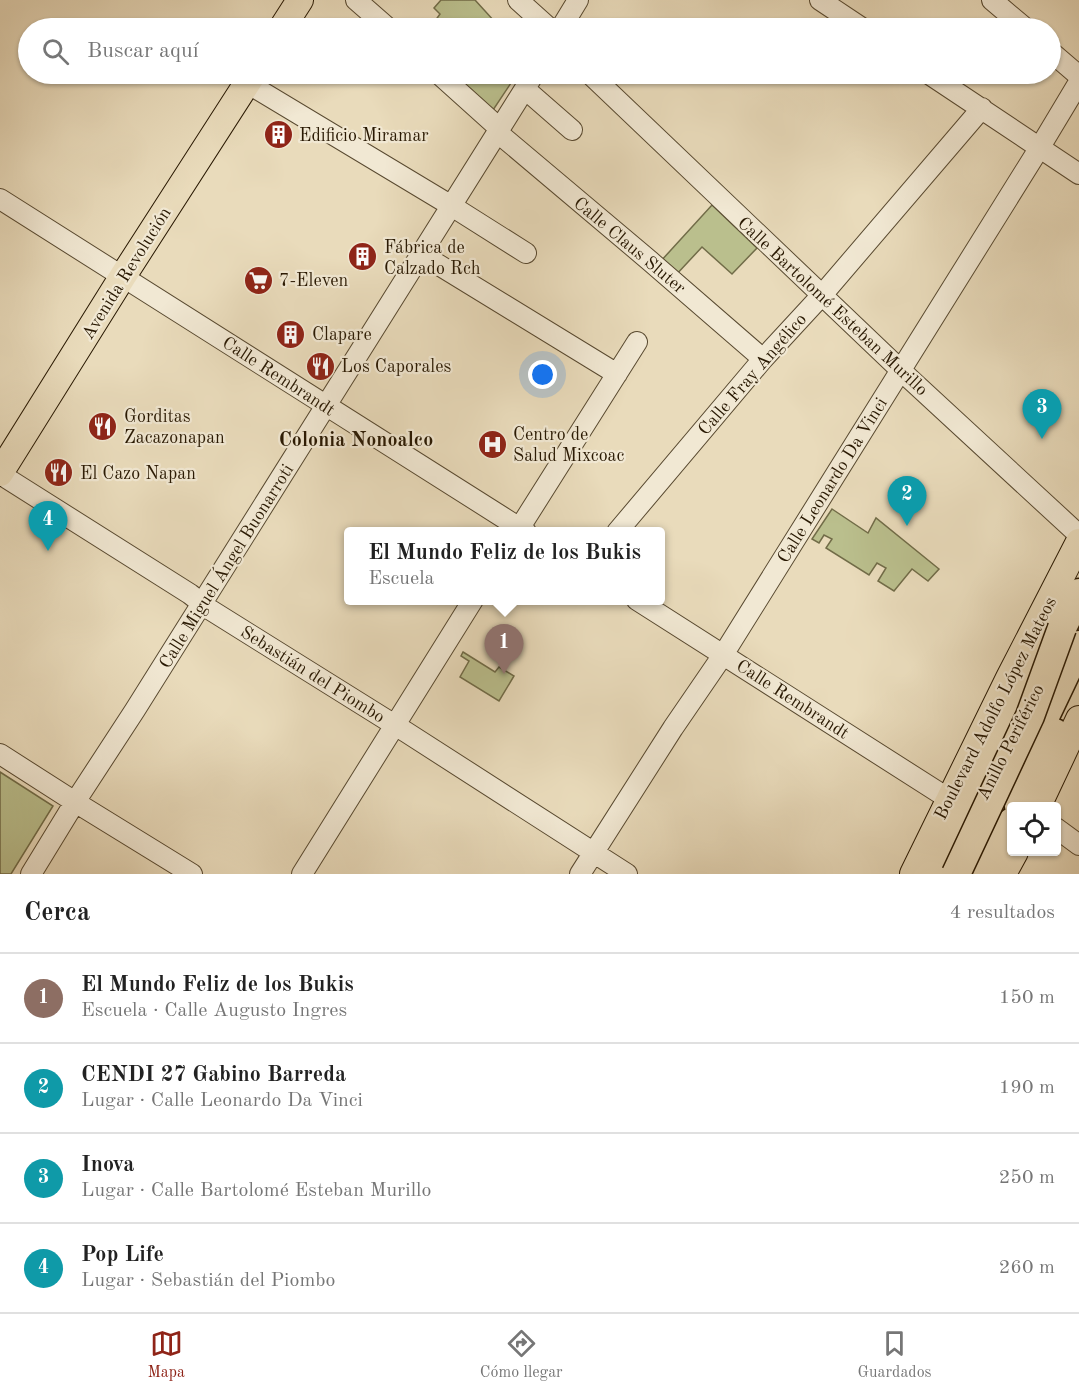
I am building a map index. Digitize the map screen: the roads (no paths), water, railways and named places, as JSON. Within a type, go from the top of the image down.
[{"type":"highway","points":[[948,870],[1030,716],[1073,627],[1079,593]]},
{"type":"highway","points":[[948,870],[961,801],[1014,710],[1073,627]]},
{"type":"highway","points":[[1021,802],[1079,682]]},
{"type":"highway","points":[[987,874],[1007,831]]},
{"type":"main road","points":[[288,18],[300,0]]},
{"type":"main road","name":"Avenida Revolución","points":[[0,474],[246,84]]},
{"type":"main road","name":"Boulevard Adolfo López Mateos","points":[[913,874],[961,801],[1079,542]]},
{"type":"main road","points":[[1040,802],[1079,719]]},
{"type":"main road","points":[[1003,874],[1013,856]]},
{"type":"street","points":[[357,0],[377,18]]},
{"type":"street","points":[[518,0],[538,18]]},
{"type":"street","points":[[567,18],[578,0]]},
{"type":"street","points":[[820,0],[847,18]]},
{"type":"street","points":[[992,0],[1013,18]]},
{"type":"street","points":[[1061,60],[1079,76]]},
{"type":"street","name":"Calle Leonardo Da Vinci","points":[[580,874],[723,654],[1079,82]]},
{"type":"street","points":[[259,84],[526,252]]},
{"type":"street","name":"Calle Claus Sluter","points":[[449,84],[498,130],[763,359]]},
{"type":"street","name":"Calle Miguel Ángel Buonarroti","points":[[31,874],[527,84]]},
{"type":"street","points":[[532,84],[572,130]]},
{"type":"street","name":"Calle Bartolomé Esteban Murillo","points":[[600,84],[900,370],[1079,535]]},
{"type":"street","points":[[945,84],[1079,174]]},
{"type":"street","name":"Calle Fray Angélico","points":[[619,527],[982,108]]},
{"type":"street","name":"Calle Rembrandt","points":[[0,199],[516,527]]},
{"type":"street","points":[[421,254],[617,374]]},
{"type":"street","points":[[523,527],[637,342]]},
{"type":"street","name":"Sebastián del Piombo","points":[[0,474],[627,874]]},
{"type":"street","points":[[302,874],[470,605]]},
{"type":"street","name":"Calle Rembrandt","points":[[645,605],[961,801]]},
{"type":"street","points":[[0,754],[192,874]]},
{"type":"street","points":[[1061,832],[1079,845]]},
{"type":"place","name":"Edificio Miramar","points":[[278,135]]},
{"type":"place","name":"Fábrica de Calzado Rch","points":[[363,257]]},
{"type":"place","name":"7-Eleven","points":[[258,280]]},
{"type":"place","name":"Clapare","points":[[291,334]]},
{"type":"place","name":"Los Caporales","points":[[320,366]]},
{"type":"place","name":"Gorditas Zacazonapan","points":[[103,426]]},
{"type":"place","name":"Inova","points":[[1042,439]]},
{"type":"place","name":"Centro de Salud Mixcoac","points":[[492,444]]},
{"type":"place","name":"El Cazo Napan","points":[[59,473]]},
{"type":"place","name":"CENDI 27 Gabino Barreda","points":[[907,526]]},
{"type":"place","name":"Pop Life","points":[[48,551]]},
{"type":"place","name":"El Mundo Feliz de los Bukis","points":[[504,674]]},
{"type":"district","name":"Colonia Nonoalco","points":[[356,439]]}]
